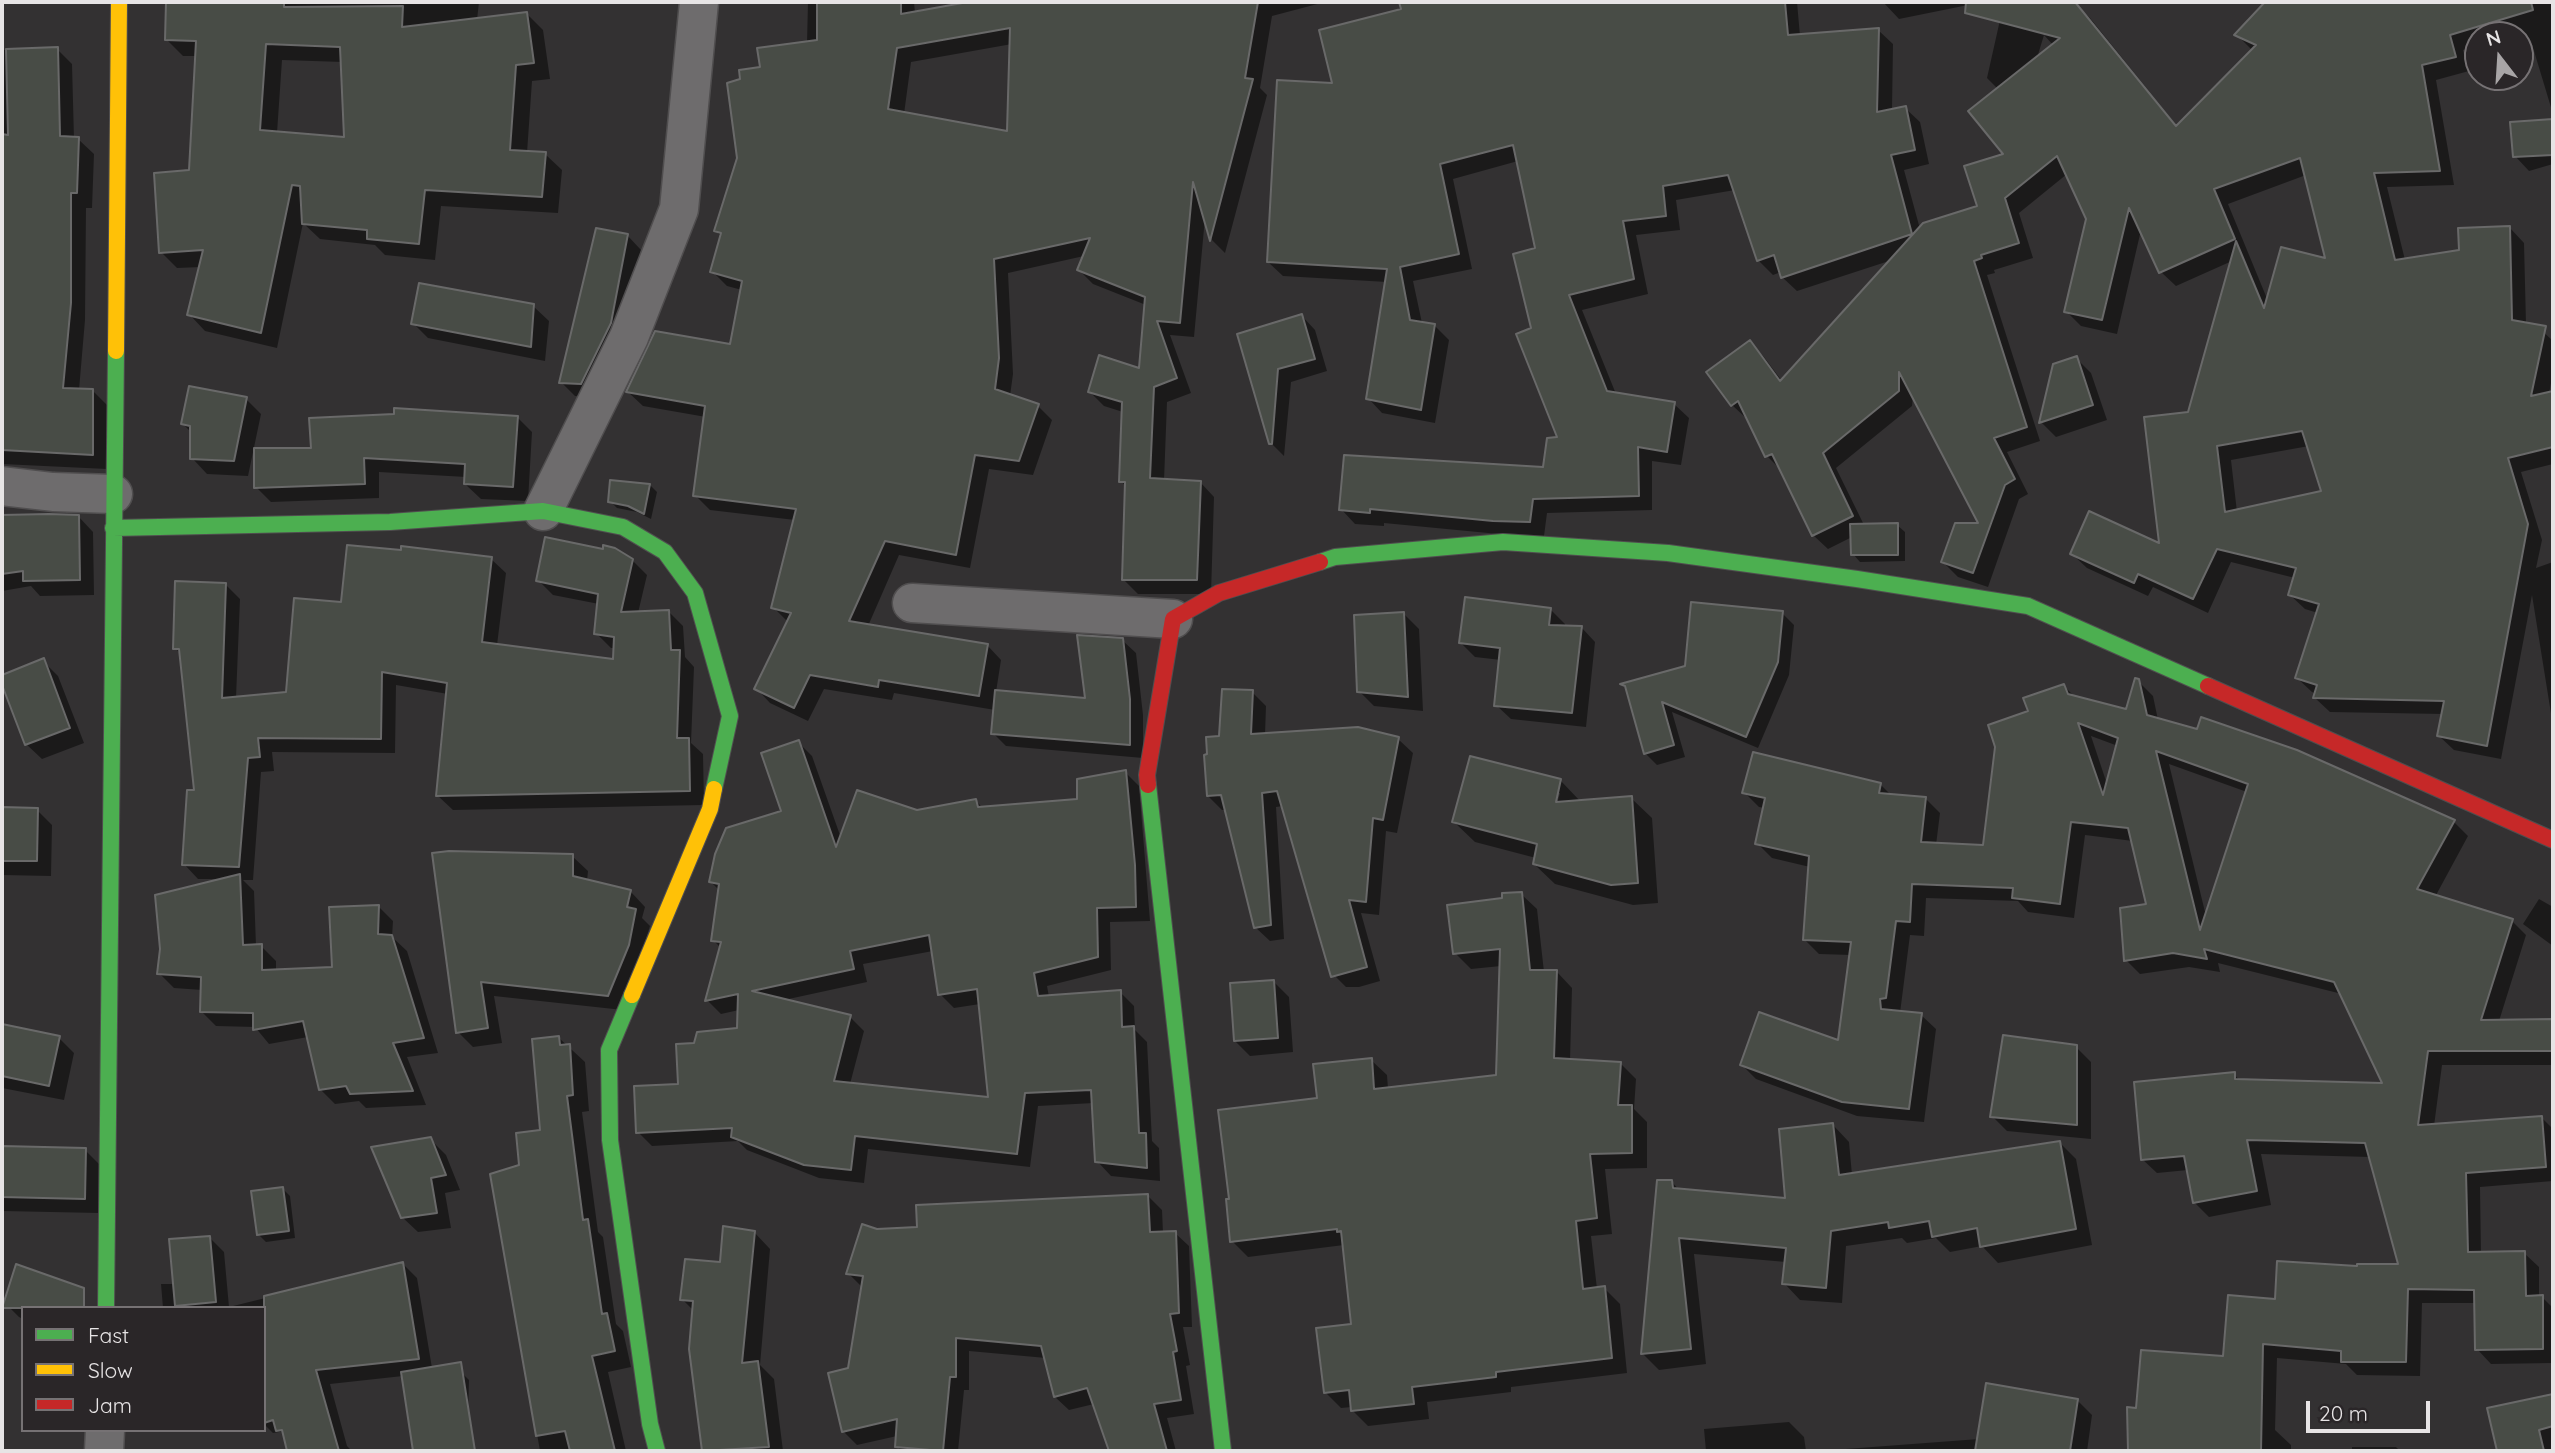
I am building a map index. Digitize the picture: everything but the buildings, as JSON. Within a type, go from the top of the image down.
[{"type":"street","points":[[106,1306],[118,2]]},
{"type":"street","points":[[543,511],[629,337],[679,209],[699,2]]},
{"type":"street","points":[[2,485],[53,492],[113,511],[390,522],[543,511],[623,527],[665,552],[695,593],[730,716],[710,809],[609,1050],[610,1140],[650,1424],[657,1451]]},
{"type":"street","points":[[912,603],[1173,619],[1219,593],[1335,557],[1503,542],[1668,553],[1857,579],[2028,606],[2553,840]]},
{"type":"street","points":[[1173,619],[1147,775],[1223,1451]]},
{"type":"street","points":[[104,1432],[104,1451]]},
{"type":"traffic: fast","points":[[106,1306],[116,351]]},
{"type":"traffic: fast","points":[[113,528],[390,522],[543,511],[623,527],[665,552],[695,593],[730,716],[714,789]]},
{"type":"traffic: fast","points":[[1320,562],[1335,557],[1503,542],[1668,553],[1857,579],[2028,606],[2208,686]]},
{"type":"traffic: fast","points":[[1148,785],[1223,1451]]},
{"type":"traffic: fast","points":[[632,995],[609,1050],[610,1140],[650,1424],[657,1451]]},
{"type":"traffic: slow","points":[[116,351],[119,2]]},
{"type":"traffic: slow","points":[[632,995],[710,809],[714,789]]},
{"type":"traffic: jam","points":[[1148,785],[1147,775],[1173,619],[1219,593],[1320,562]]},
{"type":"traffic: jam","points":[[2208,686],[2553,840]]}]
